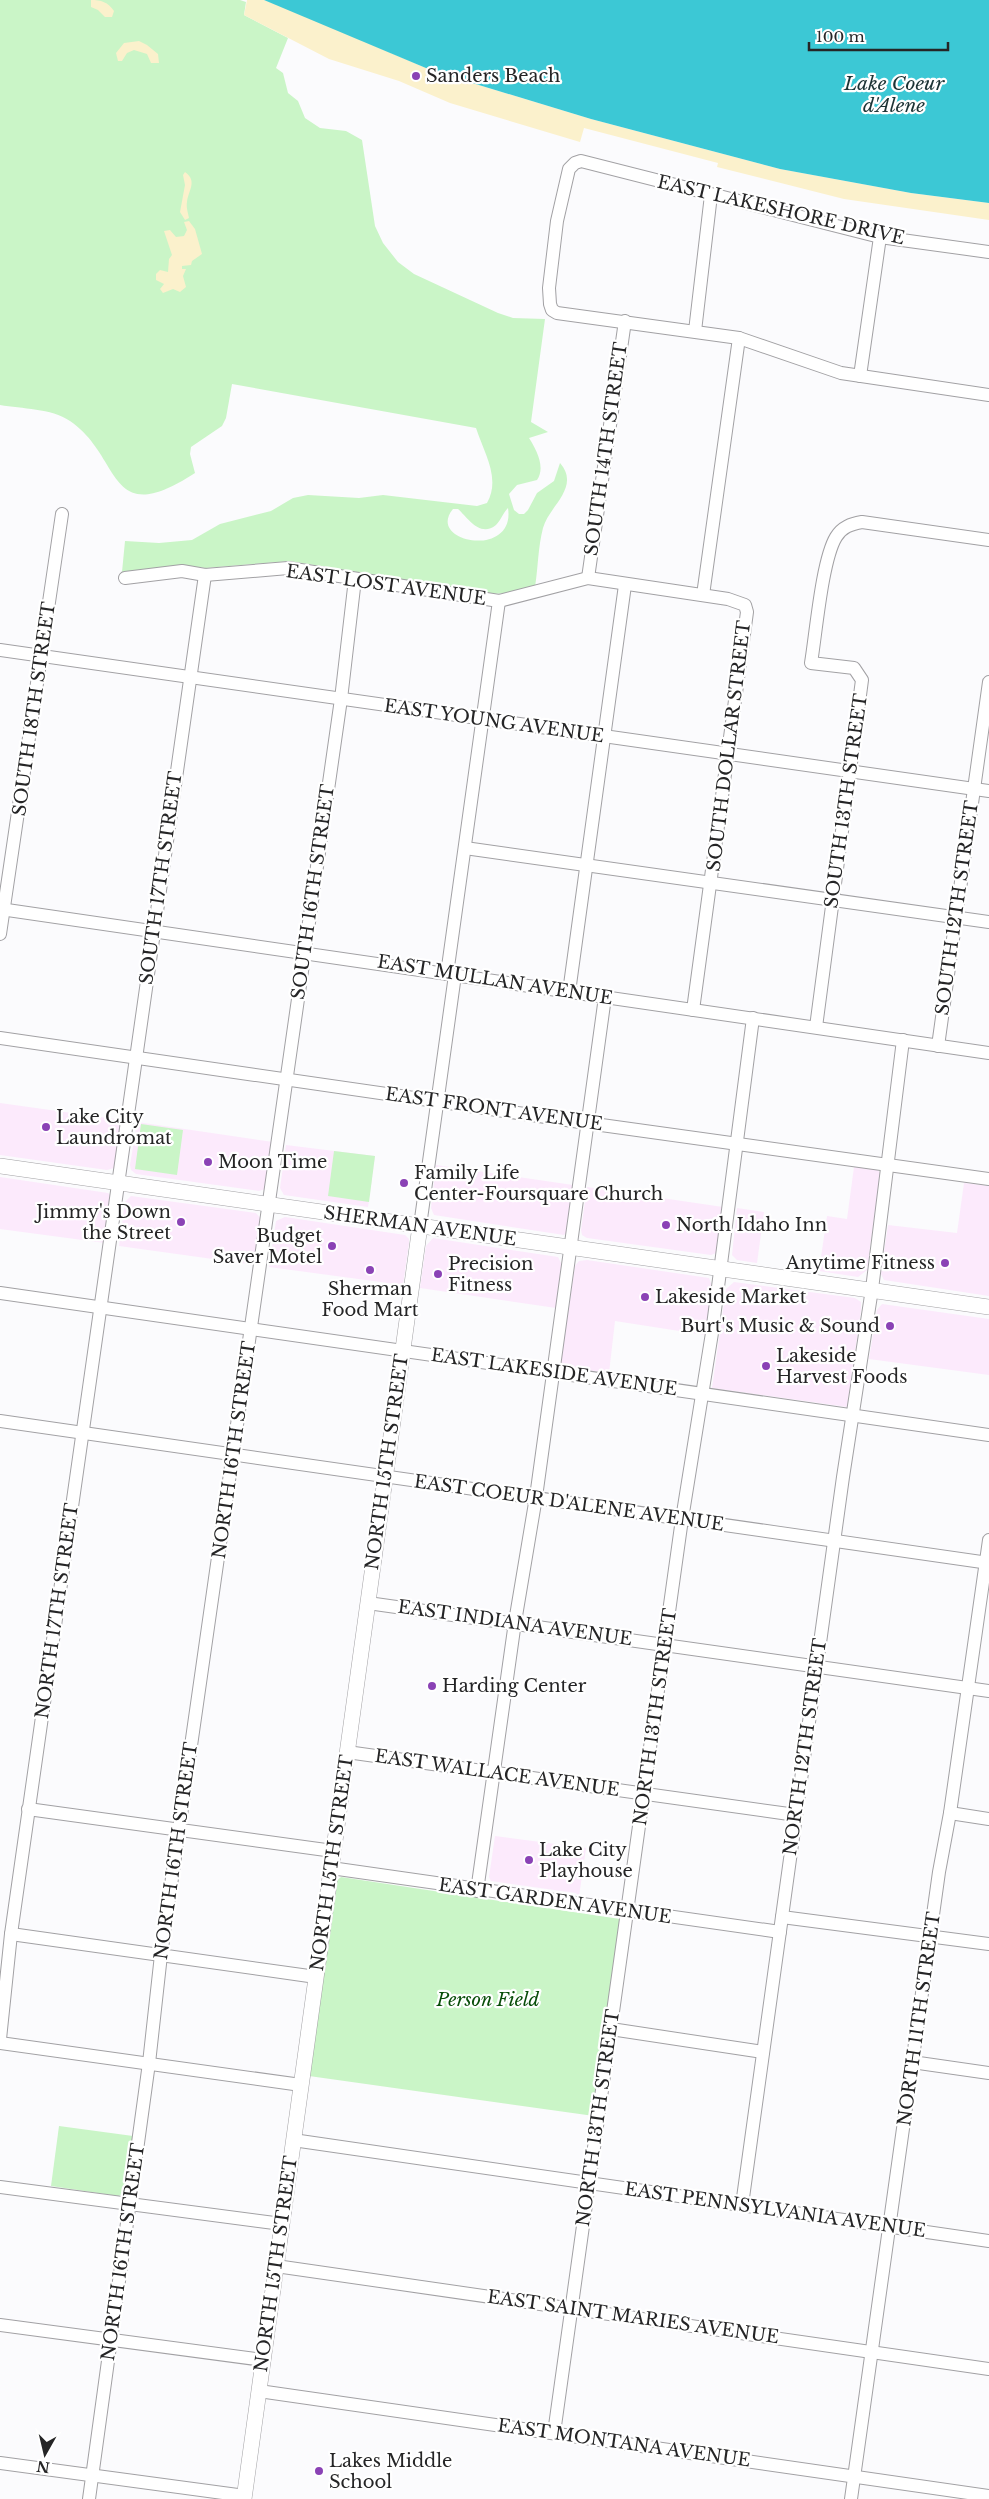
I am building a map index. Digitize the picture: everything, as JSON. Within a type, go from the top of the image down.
[{"type":"main road","name":"SHERMAN AVENUE","points":[[0,1166],[989,1307]]},
{"type":"main road","name":"NORTH 15TH STREET","points":[[244,2498],[420,1226]]},
{"type":"street","name":"EAST LAKESHORE DRIVE","points":[[625,321],[552,310],[550,304],[549,288],[557,220],[569,169],[575,162],[581,161],[880,237],[989,252]]},
{"type":"street","points":[[695,331],[711,195]]},
{"type":"street","points":[[860,376],[880,237]]},
{"type":"street","points":[[625,321],[739,338],[833,370],[860,376],[989,395]]},
{"type":"street","name":"SOUTH 14TH STREET","points":[[588,578],[625,321]]},
{"type":"street","points":[[703,595],[739,338]]},
{"type":"street","name":"SOUTH 18TH STREET","points":[[0,934],[2,909],[42,656],[62,514]]},
{"type":"street","name":"SOUTH 13TH STREET","points":[[816,1027],[862,680],[854,668],[812,663],[829,555],[836,537],[843,529],[862,522],[989,540]]},
{"type":"street","name":"EAST LOST AVENUE","points":[[125,578],[182,571],[205,574],[288,568],[499,601],[588,578],[703,595]]},
{"type":"street","name":"SOUTH 17TH STREET","points":[[118,1182],[205,574]]},
{"type":"street","name":"SOUTH 16TH STREET","points":[[269,1204],[341,699],[355,579]]},
{"type":"street","points":[[569,992],[625,584]]},
{"type":"street","name":"SOUTH DOLLAR STREET","points":[[693,1010],[746,612],[743,603],[703,595]]},
{"type":"street","points":[[420,1226],[437,1100],[464,848],[499,601]]},
{"type":"street","name":"EAST YOUNG AVENUE","points":[[0,650],[989,791]]},
{"type":"street","name":"SOUTH 12TH STREET","points":[[938,1046],[989,682]]},
{"type":"street","points":[[464,848],[989,922]]},
{"type":"street","name":"EAST MULLAN AVENUE","points":[[2,909],[304,951],[569,992],[989,1053]]},
{"type":"street","points":[[477,1890],[515,1622],[536,1497],[606,997]]},
{"type":"street","points":[[721,1268],[753,1018]]},
{"type":"street","name":"EAST FRONT AVENUE","points":[[0,1038],[989,1179]]},
{"type":"street","points":[[872,1289],[902,1040]]},
{"type":"street","name":"NORTH 17TH STREET","points":[[0,2041],[11,1934],[28,1809],[118,1182]]},
{"type":"street","name":"NORTH 16TH STREET","points":[[90,2499],[149,2063],[161,1955],[269,1204]]},
{"type":"street","name":"NORTH 13TH STREET","points":[[554,2433],[682,1519],[703,1394],[721,1268]]},
{"type":"street","name":"NORTH 12TH STREET","points":[[742,2205],[834,1542],[872,1289]]},
{"type":"street","name":"EAST LAKESIDE AVENUE","points":[[0,1293],[989,1435]]},
{"type":"street","name":"EAST COEUR D'ALENE AVENUE","points":[[0,1422],[536,1497],[987,1563]]},
{"type":"street","name":"NORTH 11TH STREET","points":[[852,2499],[930,1936],[950,1814],[989,1540]]},
{"type":"street","name":"EAST INDIANA AVENUE","points":[[368,1603],[666,1643],[989,1691]]},
{"type":"street","name":"EAST WALLACE AVENUE","points":[[347,1752],[796,1814]]},
{"type":"street","points":[[28,1809],[333,1851]]},
{"type":"street","points":[[950,1814],[989,1819]]},
{"type":"street","name":"EAST GARDEN AVENUE","points":[[331,1868],[780,1932]]},
{"type":"street","points":[[782,1918],[989,1944]]},
{"type":"street","points":[[11,1934],[316,1977]]},
{"type":"street","points":[[611,2029],[763,2052]]},
{"type":"street","points":[[0,2041],[301,2085]]},
{"type":"street","points":[[912,2062],[989,2073]]},
{"type":"street","name":"EAST PENNSYLVANIA AVENUE","points":[[294,2140],[989,2241]]},
{"type":"street","points":[[0,2187],[282,2224]]},
{"type":"street","name":"EAST SAINT MARIES AVENUE","points":[[276,2266],[989,2369]]},
{"type":"street","points":[[0,2325],[263,2360]]},
{"type":"street","name":"EAST MONTANA AVENUE","points":[[259,2391],[989,2496]]},
{"type":"street","points":[[0,2463],[244,2498]]},
{"type":"shaded area","points":[[0,1103],[122,1120],[114,1168],[107,1170],[0,1155]]},
{"type":"shaded area","points":[[137,1122],[273,1142],[265,1189],[259,1191],[136,1174],[131,1170],[130,1165]]},
{"type":"shaded area","points":[[286,1145],[375,1156],[368,1207],[284,1195],[280,1188]]},
{"type":"shaded area","points":[[436,1165],[573,1185],[566,1233],[564,1235],[434,1215],[431,1208]]},
{"type":"shaded area","points":[[854,1167],[878,1170],[880,1173],[867,1270],[858,1277],[819,1271],[827,1216],[847,1219]]},
{"type":"shaded area","points":[[0,1177],[108,1193],[111,1196],[105,1243],[0,1229]]},
{"type":"shaded area","points":[[964,1183],[989,1186],[989,1296],[884,1280],[881,1274],[888,1225],[957,1233]]},
{"type":"shaded area","points":[[587,1187],[723,1207],[716,1253],[711,1255],[587,1238],[582,1235],[581,1230]]},
{"type":"shaded area","points":[[131,1196],[256,1213],[262,1220],[256,1265],[119,1246],[125,1202]]},
{"type":"shaded area","points":[[737,1208],[764,1212],[757,1263],[737,1260],[732,1255]]},
{"type":"shaded area","points":[[285,1217],[405,1235],[409,1239],[409,1243],[403,1285],[269,1267],[276,1221]]},
{"type":"shaded area","points":[[433,1238],[558,1257],[562,1265],[556,1308],[420,1288],[426,1246]]},
{"type":"shaded area","points":[[587,1260],[709,1278],[712,1286],[705,1335],[615,1321],[609,1373],[563,1367],[561,1362],[575,1266],[579,1261]]},
{"type":"shaded area","points":[[734,1282],[855,1298],[861,1302],[847,1407],[712,1388],[726,1289]]},
{"type":"shaded area","points":[[882,1304],[989,1319],[989,1375],[869,1359],[877,1310]]},
{"type":"shaded area","points":[[495,1836],[586,1848],[579,1897],[576,1893],[491,1881],[489,1877]]},
{"type":"green space","points":[[0,0],[240,0],[246,2],[244,15],[288,38],[276,68],[283,73],[288,93],[298,101],[305,118],[320,128],[346,131],[362,140],[375,226],[383,243],[398,262],[414,274],[498,313],[513,318],[545,319],[531,422],[548,432],[529,438],[539,458],[540,475],[537,480],[517,485],[509,494],[514,510],[519,514],[524,514],[528,510],[537,493],[554,481],[560,463],[566,472],[567,480],[562,496],[546,520],[543,528],[535,587],[508,593],[490,594],[290,561],[206,568],[184,566],[122,572],[125,541],[159,543],[192,540],[220,524],[271,511],[293,498],[308,495],[359,498],[383,495],[477,506],[487,503],[491,494],[492,475],[490,466],[476,428],[232,384],[226,418],[222,426],[191,447],[190,454],[195,473],[166,489],[145,494],[130,492],[119,482],[87,436],[70,421],[45,411],[0,405]],"holes":[[[508,508],[507,524],[499,534],[487,540],[473,540],[460,537],[451,530],[448,521],[453,509],[458,509],[480,528],[490,528],[498,523]]]},
{"type":"green space","points":[[141,1124],[183,1130],[177,1175],[135,1169]]},
{"type":"green space","points":[[334,1151],[375,1156],[369,1202],[328,1196]]},
{"type":"green space","name":"Person Field","points":[[341,1877],[620,1919],[594,2116],[309,2076],[336,1881]]},
{"type":"green space","points":[[59,2126],[133,2136],[124,2194],[118,2196],[51,2186]]},
{"type":"sand","points":[[91,0],[101,1],[109,5],[114,11],[112,17],[105,17],[98,10],[91,7]]},
{"type":"sand","points":[[247,0],[264,0],[286,8],[433,71],[591,119],[780,169],[911,193],[989,203],[989,220],[844,199],[717,167],[718,163],[584,128],[580,142],[450,103],[399,81],[329,59],[244,15]]},
{"type":"sand","points":[[139,41],[158,54],[159,63],[151,63],[147,54],[134,50],[127,53],[122,61],[118,61],[116,53],[124,43]]},
{"type":"sand","points":[[185,172],[189,175],[192,183],[187,204],[189,218],[185,220],[180,212],[185,185],[183,175]]},
{"type":"sand","points":[[189,221],[195,229],[202,254],[192,261],[191,265],[182,266],[182,269],[186,269],[183,276],[186,287],[180,292],[173,289],[163,293],[160,289],[164,284],[156,280],[156,274],[160,270],[168,272],[169,259],[172,255],[164,231],[170,230],[176,237],[184,236],[187,230],[184,222]]},
{"type":"water","name":"Lake Coeur d'Alene","points":[[264,0],[989,0],[989,203],[911,193],[780,169],[591,119],[433,71]]},
{"type":"place","name":"Sanders Beach","points":[[416,76]]},
{"type":"place","name":"Lake City Laundromat","points":[[46,1127]]},
{"type":"place","name":"Moon Time","points":[[208,1162]]},
{"type":"place","name":"Family Life Center-Foursquare Church","points":[[404,1183]]},
{"type":"place","name":"Jimmy's Down the Street","points":[[181,1222]]},
{"type":"place","name":"North Idaho Inn","points":[[666,1225]]},
{"type":"place","name":"Budget Saver Motel","points":[[332,1246]]},
{"type":"place","name":"Anytime Fitness","points":[[945,1263]]},
{"type":"place","name":"Sherman Food Mart","points":[[370,1270]]},
{"type":"place","name":"Precision Fitness","points":[[438,1274]]},
{"type":"place","name":"Lakeside Market","points":[[645,1297]]},
{"type":"place","name":"Burt's Music & Sound","points":[[890,1326]]},
{"type":"place","name":"Lakeside Harvest Foods","points":[[766,1366]]},
{"type":"place","name":"Harding Center","points":[[432,1686]]},
{"type":"place","name":"Lake City Playhouse","points":[[529,1860]]},
{"type":"place","name":"Lakes Middle School","points":[[319,2471]]}]
